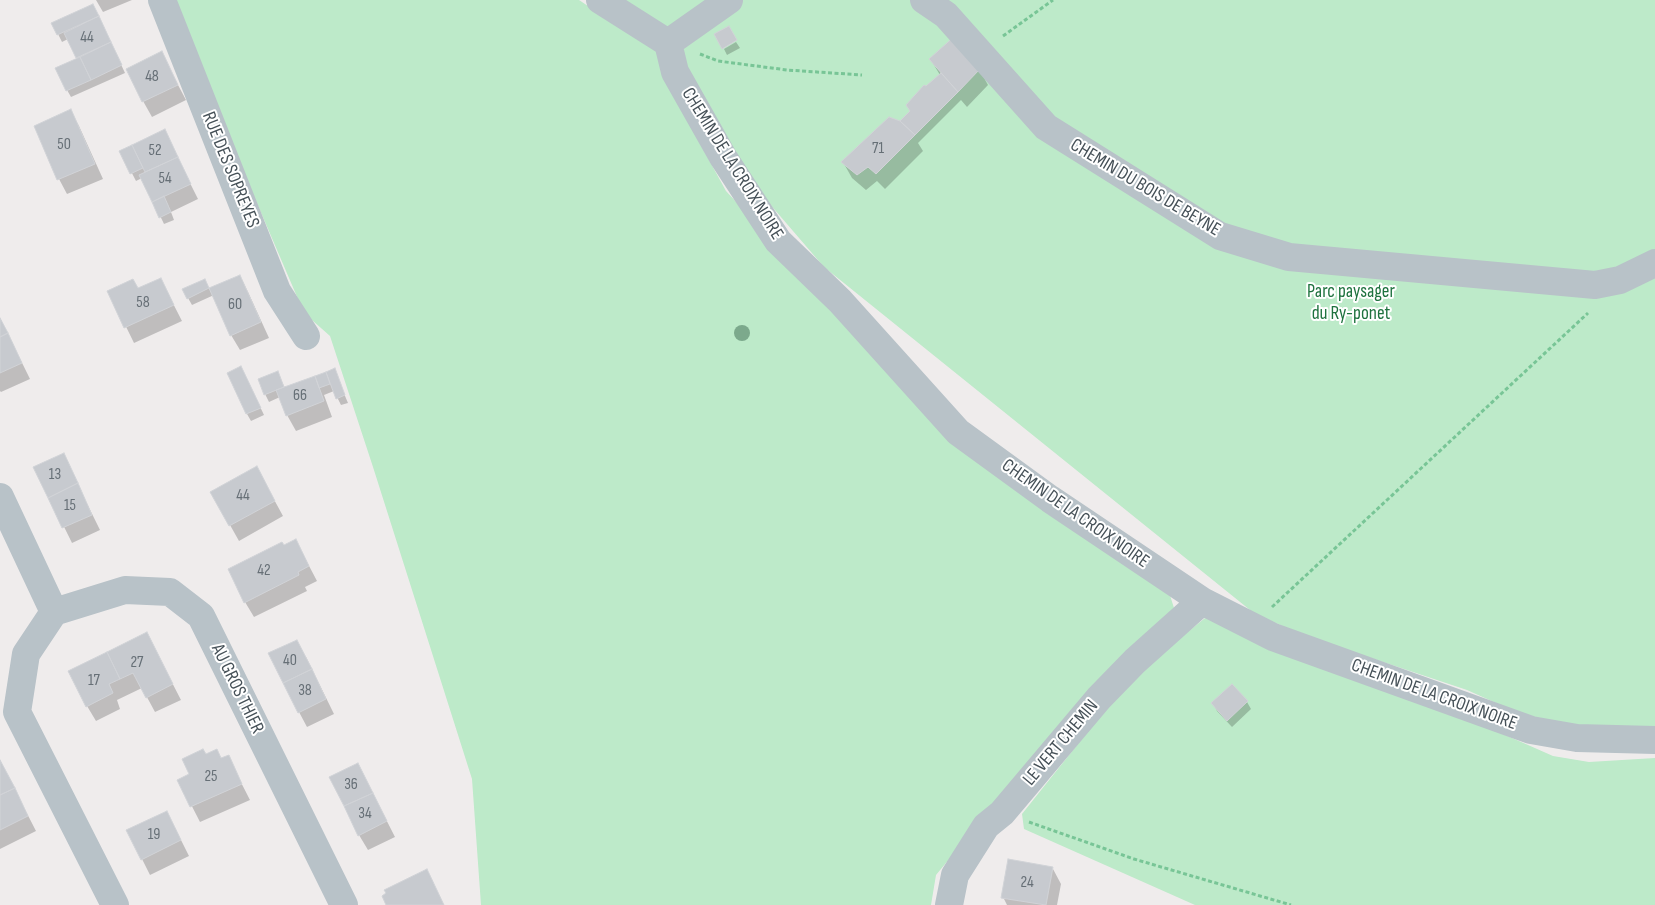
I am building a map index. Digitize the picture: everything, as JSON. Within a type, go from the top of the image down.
[{"type":"street","name":"RUE DES SOPREYES","points":[[162,0],[277,291],[306,336]]},
{"type":"street","points":[[600,0],[668,43],[729,0]]},
{"type":"street","name":"CHEMIN DU BOIS DE BEYNE","points":[[924,0],[946,15],[1046,127],[1220,236],[1289,257],[1594,285],[1620,280],[1655,263]]},
{"type":"street","name":"CHEMIN DE LA CROIX NOIRE","points":[[668,43],[675,72],[723,157],[778,242],[840,301],[958,432],[1050,499],[1202,601],[1273,637],[1531,730],[1577,738],[1655,740]]},
{"type":"street","points":[[0,497],[54,612],[26,654],[18,712],[115,905]]},
{"type":"street","name":"AU GROS THIER","points":[[54,612],[125,590],[170,592],[201,616],[344,905]]},
{"type":"street","name":"LE VERT CHEMIN","points":[[949,905],[955,875],[986,826],[1002,813],[1099,698],[1135,661],[1202,601]]},
{"type":"path","points":[[979,52],[1053,0]]},
{"type":"path","points":[[668,43],[718,61],[787,70],[862,75]]},
{"type":"path","points":[[1252,626],[1591,311]]},
{"type":"path","points":[[1002,813],[1134,859],[1291,905]]},
{"type":"green space","name":"Parc paysager du Ry-ponet","points":[[170,0],[579,0],[612,22],[594,0],[1655,0],[1655,736],[1543,724],[1467,690],[1308,637],[1255,614],[824,267],[669,87],[726,191],[952,435],[1168,589],[1174,608],[1073,709],[936,875],[931,905],[481,905],[472,779],[330,336],[304,313]]},
{"type":"green space","points":[[1205,618],[1326,667],[1444,708],[1553,756],[1589,762],[1655,758],[1655,905],[1195,905],[1024,829],[1022,814],[1129,680]]},
{"type":"building","points":[[93,4],[99,16],[57,35],[51,23]]},
{"type":"building","points":[[99,16],[111,42],[76,58],[64,33]]},
{"type":"building","points":[[729,26],[737,40],[722,49],[714,34]]},
{"type":"building","points":[[956,35],[980,69],[958,92],[929,59]]},
{"type":"building","points":[[111,42],[122,65],[91,80],[80,57]]},
{"type":"building","points":[[162,51],[178,85],[142,102],[126,69]]},
{"type":"building","points":[[80,57],[91,80],[66,91],[55,68]]},
{"type":"building","points":[[941,73],[958,92],[915,135],[900,121],[910,111],[906,105],[924,85],[926,86]]},
{"type":"building","points":[[71,109],[95,164],[57,180],[34,126]]},
{"type":"building","points":[[889,117],[900,121],[915,135],[876,174],[868,167],[857,175],[841,162]]},
{"type":"building","points":[[165,129],[178,157],[145,172],[132,145]]},
{"type":"building","points":[[132,145],[143,168],[130,174],[119,151]]},
{"type":"building","points":[[178,157],[191,184],[152,202],[139,175]]},
{"type":"building","points":[[164,196],[171,212],[159,218],[152,202]]},
{"type":"building","points":[[240,275],[261,322],[230,336],[209,288]]},
{"type":"building","points":[[161,278],[174,305],[124,328],[107,291],[133,279],[138,288]]},
{"type":"building","points":[[205,279],[209,288],[187,299],[182,289]]},
{"type":"building","points":[[0,318],[8,333],[0,337]]},
{"type":"building","points":[[8,333],[22,363],[0,373],[0,337]]},
{"type":"building","points":[[241,366],[261,408],[246,414],[227,373]]},
{"type":"building","points":[[335,368],[345,395],[336,399],[326,372]]},
{"type":"building","points":[[278,371],[284,387],[264,395],[258,379]]},
{"type":"building","points":[[326,372],[330,384],[319,388],[315,376]]},
{"type":"building","points":[[315,376],[324,401],[286,416],[276,390]]},
{"type":"building","points":[[64,453],[78,483],[48,498],[33,467]]},
{"type":"building","points":[[257,466],[275,501],[229,526],[210,492]]},
{"type":"building","points":[[78,483],[92,515],[62,528],[48,498]]},
{"type":"building","points":[[296,539],[309,566],[298,572],[299,575],[244,603],[228,569],[282,542],[284,545]]},
{"type":"building","points":[[147,632],[173,684],[146,698],[133,673],[120,679],[107,652]]},
{"type":"building","points":[[297,640],[312,669],[283,683],[268,653]]},
{"type":"building","points":[[107,652],[120,679],[109,684],[113,693],[86,707],[68,671]]},
{"type":"building","points":[[312,669],[326,699],[298,713],[283,683]]},
{"type":"building","points":[[1232,684],[1248,701],[1227,721],[1211,703]]},
{"type":"building","points":[[203,749],[206,754],[217,749],[221,758],[229,755],[242,784],[190,807],[177,780],[189,774],[182,759]]},
{"type":"building","points":[[0,760],[15,788],[0,795]]},
{"type":"building","points":[[358,763],[373,793],[344,806],[329,777]]},
{"type":"building","points":[[15,788],[28,816],[0,830],[0,795]]},
{"type":"building","points":[[373,793],[387,821],[358,836],[344,806]]},
{"type":"building","points":[[167,811],[181,840],[141,860],[126,830]]},
{"type":"building","points":[[1008,859],[1053,867],[1046,905],[1001,898]]},
{"type":"building","points":[[427,869],[444,905],[386,905],[382,896],[386,893],[384,890]]}]
